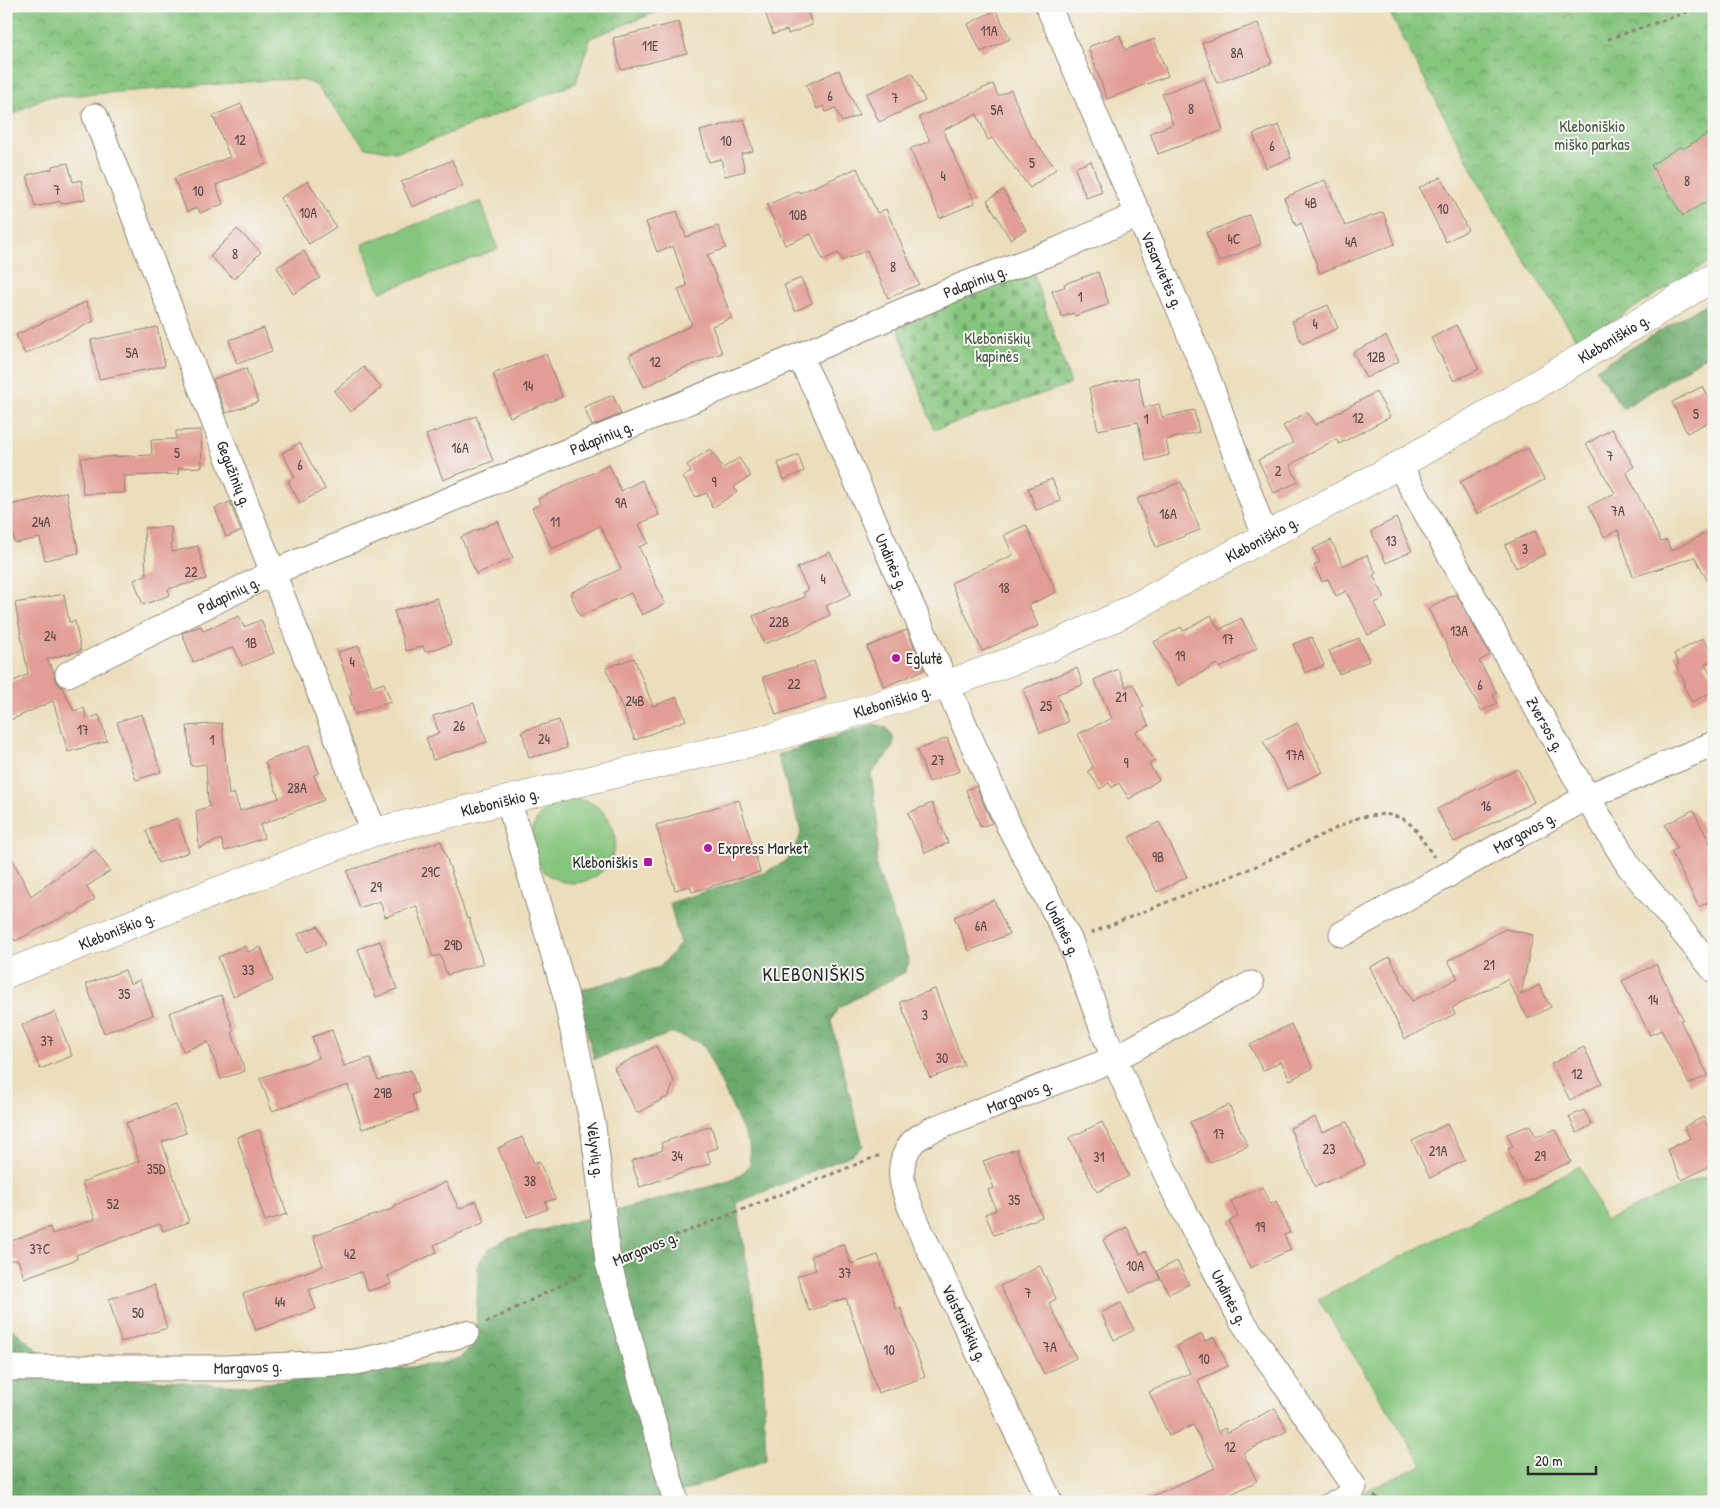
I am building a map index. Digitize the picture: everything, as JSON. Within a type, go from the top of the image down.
[{"type":"street","name":"Vasarvietės g.","points":[[1048,6],[1139,214],[1212,389],[1264,537]]},
{"type":"street","name":"Gegužinių g.","points":[[95,116],[374,832]]},
{"type":"street","name":"Palapinių g.","points":[[68,674],[274,572],[799,356],[961,286],[1058,250],[1139,214]]},
{"type":"street","name":"Kleboniškio g.","points":[[6,974],[152,916],[374,832],[772,738],[948,684],[1048,648],[1116,617],[1399,464],[1518,396],[1714,277]]},
{"type":"street","name":"Undinės g.","points":[[799,356],[818,394],[948,684],[1009,826],[1070,942],[1114,1059],[1175,1193],[1241,1319],[1354,1487]]},
{"type":"street","name":"Zversos g.","points":[[1399,464],[1629,866],[1714,970]]},
{"type":"street","name":"Margavos g.","points":[[1342,934],[1588,797],[1714,744]]},
{"type":"street","name":"Vėlyvių g.","points":[[508,799],[565,993],[593,1126],[608,1262],[676,1502]]},
{"type":"street","name":"Margavos g.","points":[[913,1142],[931,1130],[1114,1059],[1252,984]]},
{"type":"street","name":"Vaistariškių g.","points":[[913,1142],[903,1159],[900,1173],[905,1192],[924,1237],[1050,1502]]},
{"type":"street","name":"Margavos g.","points":[[6,1368],[226,1368],[356,1362],[405,1351],[466,1333]]},
{"type":"lane","points":[[1323,1502],[1354,1487]]},
{"type":"path","points":[[1608,39],[1705,6]]},
{"type":"path","points":[[1070,942],[1254,867],[1360,817],[1385,814],[1402,818],[1414,827],[1445,876]]},
{"type":"path","name":"Margavos g.","points":[[466,1333],[608,1262],[913,1142]]},
{"type":"green space","points":[[6,6],[672,6],[590,38],[576,83],[415,147],[395,152],[365,147],[316,85],[299,79],[43,98],[6,118]]},
{"type":"green space","name":"Kleboniškio miško parkas","points":[[1386,6],[1614,6],[1618,16],[1641,6],[1714,6],[1714,259],[1578,342],[1498,218]]},
{"type":"green space","points":[[481,201],[498,249],[380,292],[362,244]]},
{"type":"green space","name":"Kleboniškių kapinės","points":[[1032,269],[1071,384],[934,430],[897,326]]},
{"type":"green space","points":[[1714,299],[1714,351],[1623,409],[1596,369]]},
{"type":"green space","points":[[875,724],[887,728],[894,739],[892,749],[871,774],[878,825],[876,866],[909,962],[905,972],[838,1008],[831,1021],[863,1146],[851,1155],[737,1203],[762,1348],[766,1460],[657,1502],[6,1502],[6,1323],[65,1374],[238,1386],[439,1364],[460,1358],[472,1346],[476,1334],[478,1264],[489,1249],[507,1239],[730,1181],[742,1174],[750,1164],[749,1144],[705,1048],[698,1042],[673,1033],[594,1059],[577,991],[660,967],[680,944],[670,903],[763,873],[787,861],[799,839],[801,831],[777,755]]},
{"type":"green space","points":[[573,799],[596,806],[608,818],[615,841],[608,864],[596,876],[573,883],[550,876],[538,864],[531,841],[538,818],[550,806]]},
{"type":"green space","points":[[1580,1166],[1605,1221],[1714,1172],[1714,1502],[1341,1502],[1423,1465],[1318,1299]]},
{"type":"building","points":[[781,6],[806,6],[812,25],[788,34],[787,30],[773,34],[765,12]]},
{"type":"building","points":[[996,10],[1010,39],[981,52],[968,24]]},
{"type":"building","points":[[679,22],[687,53],[621,70],[613,38]]},
{"type":"building","points":[[1258,23],[1272,63],[1217,83],[1202,43]]},
{"type":"building","points":[[1120,35],[1125,50],[1154,39],[1168,76],[1107,99],[1088,47]]},
{"type":"building","points":[[839,70],[859,115],[842,122],[835,108],[826,112],[823,106],[817,109],[806,85]]},
{"type":"building","points":[[912,73],[925,101],[879,122],[866,94]]},
{"type":"building","points":[[1204,78],[1223,130],[1158,154],[1150,133],[1173,124],[1162,94]]},
{"type":"building","points":[[993,84],[998,96],[1011,90],[1029,133],[1056,169],[1030,188],[992,138],[988,140],[977,114],[943,130],[975,203],[940,218],[910,149],[930,141],[919,117]]},
{"type":"building","points":[[241,104],[266,164],[216,185],[223,204],[200,213],[198,207],[187,212],[174,178],[230,157],[213,116]]},
{"type":"building","points":[[744,119],[753,151],[741,154],[745,171],[725,176],[721,159],[709,162],[700,131]]},
{"type":"building","points":[[1279,125],[1291,158],[1266,168],[1253,134]]},
{"type":"building","points":[[1714,130],[1714,197],[1683,216],[1651,165],[1681,146],[1683,149]]},
{"type":"building","points":[[452,160],[463,186],[412,207],[401,182]]},
{"type":"building","points":[[1091,161],[1102,192],[1086,198],[1075,168]]},
{"type":"building","points":[[68,163],[73,182],[81,180],[85,199],[61,204],[60,201],[35,207],[27,175],[52,169],[52,166]]},
{"type":"building","points":[[857,168],[877,213],[886,209],[919,284],[888,298],[867,250],[842,261],[838,253],[823,260],[811,234],[785,245],[767,205]]},
{"type":"building","points":[[1441,177],[1468,230],[1446,242],[1419,188]]},
{"type":"building","points":[[1325,180],[1345,226],[1383,212],[1395,244],[1320,273],[1301,223],[1296,226],[1284,198]]},
{"type":"building","points":[[308,181],[336,227],[309,244],[280,198]]},
{"type":"building","points":[[1003,190],[1026,230],[1010,239],[987,200]]},
{"type":"building","points":[[677,211],[686,237],[718,226],[726,248],[707,255],[732,318],[712,326],[722,353],[644,387],[629,355],[692,325],[678,289],[687,286],[673,246],[657,252],[646,222]]},
{"type":"building","points":[[1249,215],[1261,244],[1219,262],[1206,233]]},
{"type":"building","points":[[237,229],[261,252],[234,279],[210,256]]},
{"type":"building","points":[[304,251],[320,278],[293,294],[277,267]]},
{"type":"building","points":[[1098,272],[1109,304],[1075,316],[1073,313],[1062,317],[1052,291],[1065,287],[1064,284]]},
{"type":"building","points":[[801,278],[812,303],[795,311],[784,285]]},
{"type":"building","points":[[86,302],[94,321],[25,354],[16,335]]},
{"type":"building","points":[[1328,305],[1338,328],[1302,344],[1292,321]]},
{"type":"building","points":[[1456,325],[1479,369],[1454,381],[1431,338]]},
{"type":"building","points":[[157,327],[165,366],[99,379],[91,340]]},
{"type":"building","points":[[264,328],[272,351],[237,364],[229,340]]},
{"type":"building","points":[[1386,336],[1399,361],[1366,378],[1353,352]]},
{"type":"building","points":[[546,354],[562,397],[510,417],[493,374]]},
{"type":"building","points":[[364,367],[381,388],[350,412],[334,391]]},
{"type":"building","points":[[246,368],[258,402],[226,413],[213,379]]},
{"type":"building","points":[[1138,377],[1144,408],[1159,404],[1162,417],[1194,410],[1199,432],[1166,440],[1169,455],[1146,461],[1138,422],[1098,430],[1089,388]]},
{"type":"building","points":[[1703,386],[1714,409],[1714,419],[1687,433],[1672,402]]},
{"type":"building","points":[[1376,392],[1390,417],[1339,444],[1336,439],[1290,465],[1298,482],[1274,493],[1258,460],[1293,443],[1283,426],[1307,412],[1315,425]]},
{"type":"building","points":[[613,395],[621,414],[592,426],[584,407]]},
{"type":"building","points":[[476,416],[493,461],[443,480],[426,435]]},
{"type":"building","points":[[1612,429],[1634,467],[1626,471],[1661,542],[1667,540],[1671,551],[1714,529],[1714,593],[1695,557],[1633,577],[1618,530],[1604,537],[1589,506],[1615,493],[1586,444]]},
{"type":"building","points":[[201,430],[202,467],[178,468],[179,474],[124,476],[125,493],[83,494],[81,458],[152,455],[151,440],[176,439],[176,431]]},
{"type":"building","points":[[300,443],[325,489],[300,503],[288,481],[295,477],[282,453]]},
{"type":"building","points":[[1528,448],[1544,480],[1477,514],[1460,482]]},
{"type":"building","points":[[710,449],[723,468],[739,458],[751,476],[734,487],[737,492],[712,508],[707,493],[696,497],[683,477],[691,472],[687,465]]},
{"type":"building","points":[[798,455],[804,471],[784,480],[778,463]]},
{"type":"building","points":[[609,465],[621,491],[642,480],[659,515],[639,524],[648,543],[639,547],[665,604],[642,615],[631,593],[580,616],[570,593],[621,569],[600,526],[552,549],[532,508],[541,504],[538,499]]},
{"type":"building","points":[[1052,479],[1061,501],[1036,510],[1028,488]]},
{"type":"building","points":[[1181,482],[1200,530],[1156,547],[1137,499]]},
{"type":"building","points":[[66,492],[79,553],[45,560],[40,538],[15,543],[6,506]]},
{"type":"building","points":[[230,502],[241,531],[226,537],[215,508]]},
{"type":"building","points":[[1396,518],[1412,551],[1386,563],[1371,531]]},
{"type":"building","points":[[498,521],[513,558],[476,574],[461,537]]},
{"type":"building","points":[[1026,525],[1056,592],[1029,605],[1038,626],[982,651],[951,583],[1013,555],[1004,535]]},
{"type":"building","points":[[171,527],[172,552],[198,546],[206,579],[168,589],[170,595],[143,605],[134,580],[146,575],[144,528]]},
{"type":"building","points":[[1535,531],[1546,554],[1516,568],[1505,545]]},
{"type":"building","points":[[1331,540],[1343,566],[1367,555],[1376,573],[1373,575],[1385,598],[1375,603],[1386,627],[1368,635],[1346,591],[1336,596],[1328,579],[1322,582],[1314,565],[1320,562],[1313,549]]},
{"type":"building","points":[[830,552],[851,594],[826,606],[830,615],[801,630],[764,644],[753,616],[805,597],[803,593],[808,590],[797,568]]},
{"type":"building","points":[[64,594],[69,622],[75,621],[81,651],[47,659],[54,672],[55,681],[61,686],[74,711],[84,708],[87,719],[99,715],[107,741],[68,752],[53,701],[6,722],[6,685],[28,674],[15,603]]},
{"type":"building","points":[[1456,594],[1490,655],[1479,661],[1497,693],[1493,695],[1497,703],[1482,711],[1428,608]]},
{"type":"building","points":[[437,598],[451,644],[425,652],[423,646],[406,651],[394,611]]},
{"type":"building","points":[[1211,615],[1219,630],[1241,618],[1257,648],[1220,668],[1217,664],[1178,686],[1154,642],[1181,627],[1183,631]]},
{"type":"building","points":[[239,616],[244,627],[261,620],[274,653],[242,666],[234,647],[193,662],[182,633],[201,626],[203,631]]},
{"type":"building","name":"Eglutė","points":[[907,630],[924,670],[884,687],[867,647]]},
{"type":"building","points":[[1312,637],[1324,665],[1305,673],[1293,644]]},
{"type":"building","points":[[1359,638],[1369,661],[1339,674],[1329,651]]},
{"type":"building","points":[[1703,638],[1714,658],[1705,664],[1714,681],[1714,691],[1692,702],[1683,685],[1686,684],[1676,666],[1679,664],[1674,654]]},
{"type":"building","points":[[359,646],[372,687],[384,683],[391,702],[355,714],[349,695],[352,694],[338,652]]},
{"type":"building","points":[[634,658],[653,706],[677,697],[686,720],[635,740],[606,668]]},
{"type":"building","points":[[814,661],[826,698],[776,715],[763,677]]},
{"type":"building","points":[[1077,668],[1083,685],[1057,694],[1068,722],[1040,733],[1023,689]]},
{"type":"building","points":[[1118,669],[1126,687],[1133,684],[1144,707],[1140,708],[1149,726],[1136,732],[1155,761],[1149,764],[1159,780],[1129,799],[1119,783],[1112,788],[1109,783],[1100,789],[1088,771],[1093,767],[1078,734],[1112,718],[1094,680]]},
{"type":"building","points":[[474,703],[487,742],[433,760],[426,738],[439,733],[433,716]]},
{"type":"building","points":[[142,714],[161,772],[136,780],[117,722]]},
{"type":"building","points":[[559,720],[567,748],[529,758],[522,731]]},
{"type":"building","points":[[222,723],[229,795],[234,793],[240,811],[279,798],[265,762],[309,745],[319,773],[314,775],[324,800],[260,825],[264,838],[225,851],[221,839],[199,848],[196,811],[210,806],[206,764],[191,766],[187,726]]},
{"type":"building","points":[[1297,723],[1323,772],[1287,789],[1263,741]]},
{"type":"building","points":[[947,738],[960,771],[929,782],[917,750]]},
{"type":"building","points":[[1518,769],[1534,802],[1454,842],[1437,809]]},
{"type":"building","points":[[976,786],[992,823],[981,827],[966,790]]},
{"type":"building","name":"Express Market","points":[[739,800],[760,872],[692,892],[690,886],[675,890],[656,825]]},
{"type":"building","points":[[932,803],[948,843],[925,853],[908,813]]},
{"type":"building","points":[[1693,810],[1714,851],[1714,899],[1699,907],[1671,852],[1677,848],[1665,825]]},
{"type":"building","points":[[177,818],[189,852],[158,863],[146,830]]},
{"type":"building","points":[[1159,822],[1187,877],[1157,892],[1129,837]]},
{"type":"building","points":[[441,841],[467,919],[469,918],[483,964],[447,975],[440,955],[433,957],[417,906],[385,917],[380,901],[359,908],[347,871]]},
{"type":"building","points":[[6,847],[31,896],[95,850],[110,871],[86,887],[95,899],[73,915],[71,913],[15,941],[6,923]]},
{"type":"building","points":[[994,900],[1009,934],[969,951],[954,917]]},
{"type":"building","points":[[318,926],[326,944],[306,952],[298,934]]},
{"type":"building","points":[[1505,929],[1533,935],[1521,995],[1539,985],[1551,1007],[1528,1019],[1507,979],[1452,1008],[1455,1014],[1405,1039],[1370,967],[1390,957],[1412,1001],[1458,978],[1448,961]]},
{"type":"building","points":[[380,941],[397,989],[376,997],[358,949]]},
{"type":"building","points":[[245,946],[248,952],[261,947],[273,981],[233,996],[218,957]]},
{"type":"building","points":[[1656,964],[1683,1019],[1680,1020],[1708,1075],[1689,1084],[1661,1030],[1650,1035],[1622,981]]},
{"type":"building","points":[[125,970],[130,984],[140,980],[153,1015],[104,1033],[86,984]]},
{"type":"building","points":[[935,989],[964,1065],[930,1078],[900,1002]]},
{"type":"building","points":[[221,995],[234,1031],[232,1032],[245,1071],[221,1079],[208,1042],[183,1051],[169,1013]]},
{"type":"building","points":[[55,1012],[72,1056],[40,1069],[22,1025]]},
{"type":"building","points":[[1291,1024],[1313,1068],[1290,1080],[1281,1061],[1263,1071],[1250,1045]]},
{"type":"building","points":[[332,1030],[344,1066],[370,1058],[378,1080],[411,1070],[418,1092],[412,1095],[417,1111],[362,1129],[348,1085],[272,1111],[260,1078],[319,1058],[312,1037]]},
{"type":"building","points":[[656,1046],[674,1081],[669,1096],[637,1113],[614,1068]]},
{"type":"building","points":[[1584,1047],[1602,1083],[1570,1100],[1551,1064]]},
{"type":"building","points":[[176,1105],[186,1133],[162,1142],[189,1222],[163,1231],[160,1224],[76,1255],[77,1259],[24,1278],[18,1260],[6,1260],[6,1243],[50,1227],[52,1234],[95,1219],[82,1182],[139,1161],[126,1123]]},
{"type":"building","points":[[1229,1105],[1248,1146],[1209,1163],[1190,1122]]},
{"type":"building","points":[[1584,1110],[1592,1125],[1577,1133],[1569,1117]]},
{"type":"building","points":[[1315,1117],[1322,1132],[1347,1122],[1365,1165],[1315,1187],[1290,1128]]},
{"type":"building","points":[[1703,1117],[1714,1138],[1714,1164],[1682,1180],[1667,1150],[1690,1138],[1684,1127]]},
{"type":"building","points":[[1102,1122],[1129,1176],[1097,1192],[1069,1138]]},
{"type":"building","points":[[1447,1124],[1465,1160],[1430,1178],[1412,1141]]},
{"type":"building","points":[[1530,1125],[1536,1137],[1556,1129],[1571,1162],[1523,1182],[1508,1149],[1513,1147],[1507,1134]]},
{"type":"building","points":[[711,1126],[718,1148],[707,1151],[711,1163],[640,1187],[631,1161],[663,1150],[661,1143]]},
{"type":"building","points":[[259,1130],[287,1214],[265,1221],[237,1137]]},
{"type":"building","points":[[522,1137],[534,1163],[539,1161],[555,1199],[545,1202],[548,1209],[527,1217],[498,1148]]},
{"type":"building","points":[[1016,1149],[1042,1217],[994,1235],[985,1214],[996,1210],[988,1190],[994,1188],[983,1161]]},
{"type":"building","points":[[446,1182],[459,1209],[476,1201],[485,1222],[434,1245],[437,1252],[388,1276],[391,1284],[368,1291],[361,1272],[309,1290],[316,1309],[256,1330],[243,1294],[323,1266],[313,1236],[395,1208],[394,1206]]},
{"type":"building","points":[[1263,1187],[1270,1204],[1276,1201],[1290,1233],[1284,1235],[1291,1250],[1250,1268],[1229,1221],[1238,1217],[1231,1201]]},
{"type":"building","points":[[1127,1227],[1140,1254],[1146,1251],[1160,1279],[1130,1293],[1103,1240]]},
{"type":"building","points":[[844,1244],[851,1264],[878,1255],[896,1309],[900,1307],[925,1377],[878,1393],[846,1298],[809,1311],[797,1276],[816,1270],[811,1256]]},
{"type":"building","points":[[1177,1261],[1189,1284],[1169,1294],[1157,1271]]},
{"type":"building","points":[[1040,1266],[1056,1299],[1049,1303],[1076,1358],[1044,1374],[1000,1286]]},
{"type":"building","points":[[154,1285],[167,1328],[121,1342],[109,1299]]},
{"type":"building","points":[[1121,1303],[1134,1330],[1114,1340],[1101,1313]]},
{"type":"building","points":[[1202,1334],[1205,1341],[1214,1337],[1228,1366],[1198,1380],[1218,1432],[1225,1428],[1227,1433],[1275,1408],[1287,1431],[1243,1453],[1257,1481],[1216,1502],[1139,1502],[1215,1468],[1193,1425],[1169,1436],[1149,1392],[1190,1373],[1177,1346]]},
{"type":"place","name":"Eglutė","points":[[896,658]]},
{"type":"place","name":"Express Market","points":[[708,848]]},
{"type":"place","name":"Kleboniškis","points":[[648,862]]},
{"type":"district","name":"KLEBONIŠKIS","points":[[814,974]]}]
